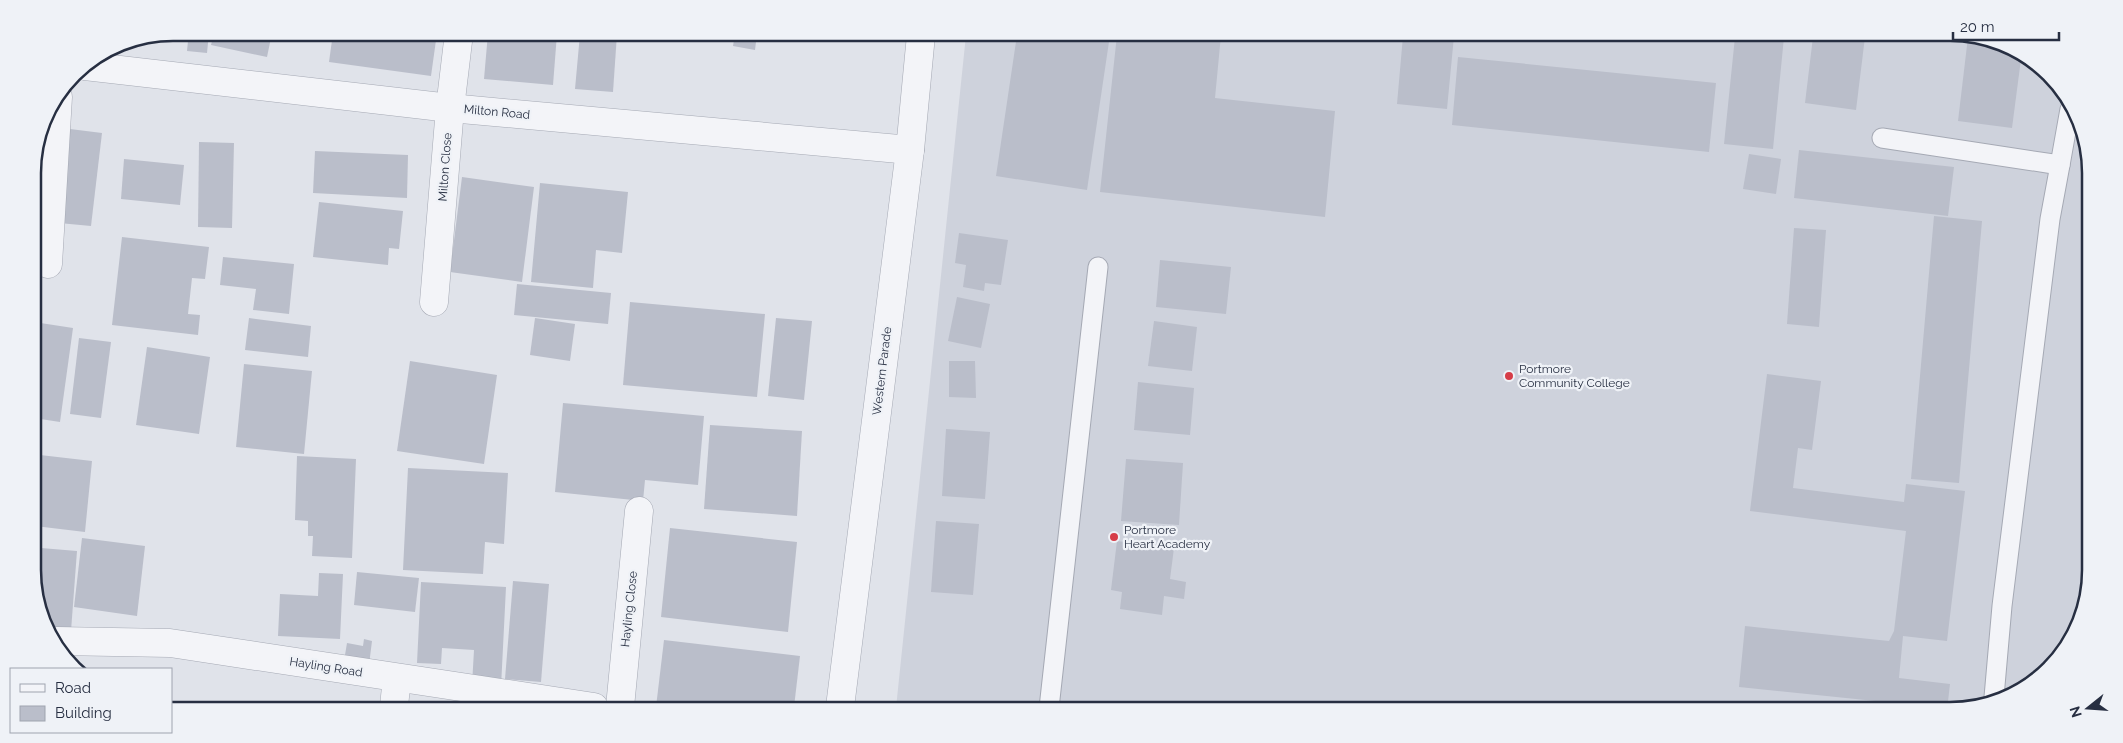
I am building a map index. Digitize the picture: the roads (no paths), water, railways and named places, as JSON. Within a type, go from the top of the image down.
[{"type":"street","name":"Milton Close","points":[[434,302],[450,108],[458,41]]},
{"type":"street","name":"Western Parade","points":[[841,702],[910,150],[920,41]]},
{"type":"street","name":"Milton Road","points":[[96,67],[450,108],[910,150]]},
{"type":"street","points":[[48,264],[57,111]]},
{"type":"street","name":"Hayling Close","points":[[621,702],[639,511]]},
{"type":"street","name":"Hayling Road","points":[[63,641],[170,644],[559,702]]},
{"type":"street","points":[[394,702],[397,678]]},
{"type":"lane","points":[[1994,694],[2006,566],[2050,219],[2069,117]]},
{"type":"lane","points":[[1882,138],[2060,165]]},
{"type":"lane","points":[[1050,702],[1098,267]]},
{"type":"place","name":"Portmore Community College","points":[[1509,376]]},
{"type":"place","name":"Portmore Heart Academy","points":[[1114,537]]}]
